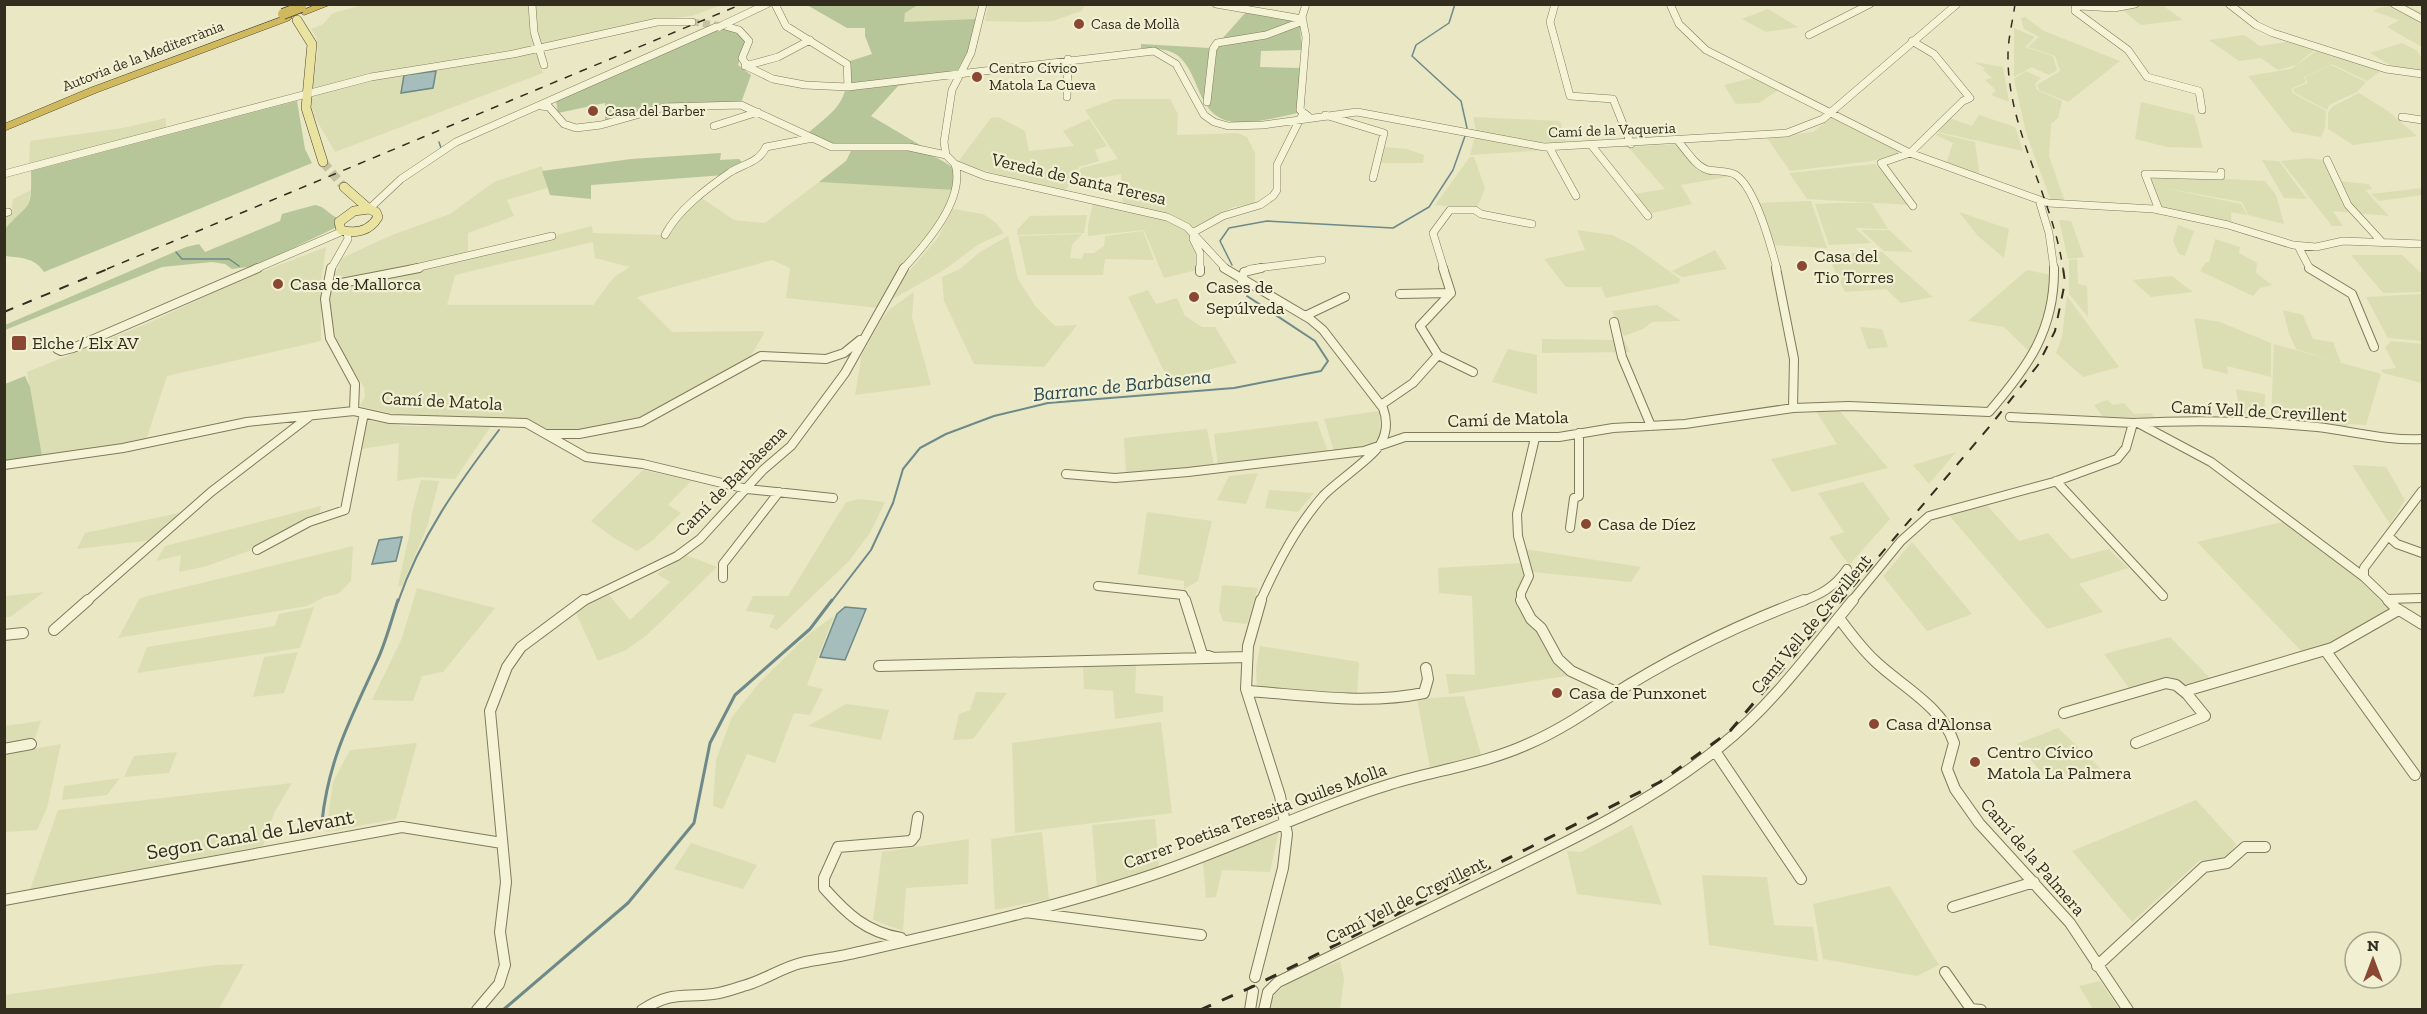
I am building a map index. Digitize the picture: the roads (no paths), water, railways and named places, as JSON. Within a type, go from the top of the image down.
[{"type":"highway","name":"Autovia de la Mediterrània","points":[[4,121],[224,34],[294,10],[328,4]]},
{"type":"highway","name":"Autovia de la Mediterrània","points":[[4,128],[294,10]]},
{"type":"main road","points":[[294,10],[309,35],[313,49],[306,95],[307,115],[323,162]]},
{"type":"main road","points":[[344,187],[378,217],[375,223],[363,231],[343,230],[342,219],[354,211],[357,204],[355,199]]},
{"type":"main road","points":[[354,211],[373,211]]},
{"type":"street","points":[[532,4],[534,32],[544,65]]},
{"type":"street","points":[[373,211],[401,181],[434,157],[466,139],[721,26],[765,4]]},
{"type":"street","points":[[775,4],[786,26],[846,64],[848,87]]},
{"type":"street","points":[[552,101],[554,111],[564,124],[576,128],[601,125],[665,107],[741,105],[832,147],[909,147],[946,155],[944,142],[947,105],[975,42],[983,4]]},
{"type":"street","points":[[1216,4],[1302,20]]},
{"type":"street","points":[[1200,272],[1200,254],[1193,239],[1194,232],[1223,216],[1260,205],[1273,196],[1277,190],[1277,165],[1304,117],[1300,110],[1306,37],[1302,20],[1306,4]]},
{"type":"street","points":[[1555,4],[1550,22],[1570,96],[1613,99],[1631,144]]},
{"type":"street","points":[[1670,4],[1679,24],[1706,50],[1831,111],[1910,153],[2039,200],[2085,206],[2159,210],[2228,225],[2298,246],[2316,247],[2343,242],[2422,244]]},
{"type":"street","points":[[1809,35],[1870,4]]},
{"type":"street","name":"Camí de la Vaqueria","points":[[745,66],[763,76],[821,86],[848,87],[1068,59],[1154,51],[1165,54],[1178,65],[1201,111],[1215,122],[1249,126],[1320,114],[1357,112],[1549,147],[1592,146],[1787,133],[1809,126],[1831,111],[1957,4]]},
{"type":"street","points":[[2107,4],[2118,4]]},
{"type":"street","points":[[2135,4],[2114,8],[2080,6],[2075,8],[2075,11],[2128,50],[2147,77],[2199,92],[2202,110]]},
{"type":"street","points":[[2229,4],[2256,25],[2273,33],[2386,69],[2422,74]]},
{"type":"street","points":[[2394,4],[2422,19]]},
{"type":"street","points":[[1207,102],[1213,49],[1217,43],[1266,35],[1302,20]]},
{"type":"street","points":[[4,174],[393,72],[538,48],[657,22],[692,22]]},
{"type":"street","points":[[721,26],[737,29],[746,35],[748,41],[742,58],[745,66],[756,60],[768,61],[786,54],[810,40]]},
{"type":"street","points":[[1912,41],[1934,54],[1970,98],[1964,100],[1910,153],[1881,163],[1913,206]]},
{"type":"street","points":[[1067,97],[1068,59]]},
{"type":"street","points":[[373,211],[400,178],[436,154],[473,134],[552,101]]},
{"type":"street","points":[[541,106],[554,111]]},
{"type":"street","points":[[714,126],[758,112]]},
{"type":"street","points":[[1320,114],[1384,134],[1373,178]]},
{"type":"street","points":[[2402,117],[2422,120]]},
{"type":"street","points":[[665,236],[667,228],[698,200],[737,168],[759,159],[766,147],[813,138]]},
{"type":"street","points":[[1678,141],[1704,168],[1735,174],[1759,214],[1779,274],[1791,336],[1793,408]]},
{"type":"street","points":[[1592,146],[1648,216]]},
{"type":"street","points":[[1549,147],[1576,195]]},
{"type":"street","name":"Vereda de Santa Teresa","points":[[946,155],[955,164],[976,173],[1167,217],[1194,232],[1213,258],[1242,281],[1305,316],[1332,340],[1381,405],[1387,420],[1386,433],[1381,444]]},
{"type":"street","points":[[2327,160],[2348,205],[2382,243]]},
{"type":"street","name":"Camí de Barbàsena","points":[[477,1010],[499,984],[505,965],[500,932],[506,882],[490,711],[507,667],[521,647],[561,615],[596,593],[677,556],[700,539],[807,428],[845,373],[901,271],[928,243],[941,216],[955,199],[958,174],[955,164]]},
{"type":"street","points":[[2159,210],[2145,174],[2221,176],[2221,171]]},
{"type":"street","name":"Camí de Matola","points":[[1066,474],[1115,478],[1188,472],[1364,451],[1405,437],[1535,438],[1685,424],[1793,408],[1849,406],[1989,412],[2024,372],[2040,345],[2053,309],[2054,261],[2039,200]]},
{"type":"street","points":[[1451,293],[1433,234],[1450,210],[1475,210],[1481,214],[1532,224]]},
{"type":"street","points":[[57,349],[61,351],[73,348],[343,230],[349,237],[331,267],[325,299],[330,338],[356,384],[354,411]]},
{"type":"street","points":[[345,244],[363,231]]},
{"type":"street","points":[[326,286],[437,264],[552,236]]},
{"type":"street","points":[[2298,246],[2305,266],[2314,274],[2347,288],[2352,294],[2374,346]]},
{"type":"street","points":[[1242,281],[1244,272],[1250,268],[1322,260]]},
{"type":"street","points":[[1400,294],[1451,293]]},
{"type":"street","points":[[1451,293],[1420,326],[1438,355],[1473,372]]},
{"type":"street","points":[[1305,316],[1345,297]]},
{"type":"street","points":[[1614,322],[1622,357],[1651,426]]},
{"type":"street","points":[[544,433],[579,434],[641,422],[761,356],[834,358],[864,337]]},
{"type":"street","points":[[1381,405],[1406,391],[1425,375],[1438,355]]},
{"type":"street","name":"Camí de Matola","points":[[4,465],[123,448],[247,422],[354,411],[390,419],[526,423],[586,457],[643,464],[747,489],[833,498]]},
{"type":"street","points":[[257,550],[309,522],[345,510],[364,413]]},
{"type":"street","points":[[54,630],[219,485],[312,414]]},
{"type":"street","points":[[2010,417],[2136,423],[2211,462],[2364,577],[2396,608],[2422,624]]},
{"type":"street","name":"Camí Vell de Crevillent","points":[[1264,1010],[1268,992],[1278,982],[1626,811],[1715,751],[1753,717],[1839,618],[1901,541],[1929,516],[2056,481],[2123,455],[2136,423],[2169,421],[2301,428],[2422,439]]},
{"type":"street","points":[[1570,528],[1574,498],[1579,496],[1580,433]]},
{"type":"street","points":[[1535,438],[1536,453],[1527,467],[1515,521],[1516,539],[1529,576],[1521,593],[1521,604],[1531,619],[1541,628],[1558,659],[1590,681],[1618,693]]},
{"type":"street","points":[[1255,977],[1283,868],[1286,821],[1247,691],[1247,657],[1259,605],[1277,565],[1300,526],[1324,495],[1381,444]]},
{"type":"street","points":[[2056,481],[2163,596]]},
{"type":"street","points":[[2364,577],[2364,568],[2422,491]]},
{"type":"street","points":[[723,578],[723,564],[778,492]]},
{"type":"street","points":[[2388,536],[2397,544],[2422,553]]},
{"type":"street","name":"Carrer Poetisa Teresita Quiles Molla","points":[[642,1010],[659,999],[725,991],[748,985],[794,966],[847,955],[1106,890],[1156,874],[1286,821],[1391,784],[1491,759],[1576,720],[1700,646],[1770,613],[1822,594],[1841,578],[1847,569]]},
{"type":"street","points":[[1098,586],[1183,595],[1202,654],[1213,658]]},
{"type":"street","points":[[2387,600],[2422,598]]},
{"type":"street","points":[[2187,694],[2189,690],[2325,650],[2395,612],[2396,608]]},
{"type":"street","name":"Camí de la Palmera","points":[[1839,618],[1873,659],[1923,702],[1943,724],[1953,739],[1956,750],[1947,769],[1955,789],[1979,823],[2070,923],[2128,1010]]},
{"type":"street","points":[[4,635],[23,633]]},
{"type":"street","points":[[2325,650],[2415,775]]},
{"type":"street","points":[[879,666],[1247,657]]},
{"type":"street","points":[[1247,691],[1382,698],[1417,695],[1424,693],[1427,687],[1426,668]]},
{"type":"street","points":[[2064,713],[2166,683],[2176,685],[2187,694],[2205,716],[2136,743]]},
{"type":"street","points":[[4,749],[31,744]]},
{"type":"street","points":[[1715,751],[1801,879]]},
{"type":"street","points":[[904,939],[879,934],[845,912],[824,888],[824,878],[838,847],[911,841],[915,836],[918,817]]},
{"type":"street","name":"Segon Canal de Llevant","points":[[4,900],[200,862],[402,827],[502,843]]},
{"type":"street","points":[[2097,966],[2205,867],[2218,868],[2236,859],[2245,847],[2265,847]]},
{"type":"street","points":[[1953,906],[2034,882]]},
{"type":"street","points":[[1020,911],[1201,934]]},
{"type":"street","points":[[1944,972],[1971,1009],[1981,1010]]},
{"type":"street","points":[[1250,1010],[1253,991]]},
{"type":"water","points":[[436,71],[433,88],[401,93],[404,75]]},
{"type":"water","points":[[402,537],[396,561],[372,564],[379,540]]},
{"type":"water","points":[[845,607],[866,609],[845,660],[820,657],[837,614]]},
{"type":"waterway","name":"Barranc de Barbàsena","points":[[1455,4],[1449,23],[1416,45],[1412,56],[1461,101],[1467,128]]},
{"type":"waterway","name":"Barranc de Barbàsena","points":[[1232,265],[1220,241],[1229,228],[1267,221],[1393,228],[1429,207],[1453,170],[1465,136]]},
{"type":"waterway","points":[[439,142],[441,148]]},
{"type":"waterway","points":[[176,252],[182,259],[229,259],[239,266]]},
{"type":"waterway","name":"Barranc de Barbàsena","points":[[831,602],[871,550],[893,503],[903,469],[920,448],[946,434],[994,416],[1048,403],[1234,388],[1321,371],[1328,361],[1315,341],[1247,296]]},
{"type":"waterway","points":[[398,602],[417,555],[441,512],[499,430]]},
{"type":"waterway","points":[[322,821],[330,777],[342,739],[380,654],[398,600]]},
{"type":"waterway","name":"Barranc de Barbàsena","points":[[503,1010],[628,903],[694,823],[710,743],[735,695],[810,629],[832,600]]},
{"type":"tunnel","points":[[692,22],[723,26]]},
{"type":"tunnel","points":[[323,162],[344,187]]},
{"type":"railway","points":[[107,269],[742,4]]},
{"type":"railway","points":[[2015,4],[2008,49],[2015,110],[2058,242],[2063,269]]},
{"type":"railway","points":[[4,312],[110,268]]},
{"type":"railway","points":[[1840,602],[1990,426],[2038,365],[2055,331],[2065,282],[2063,268]]},
{"type":"railway","points":[[1200,1010],[1254,986],[1660,782],[1730,731],[1841,600]]},
{"type":"place","name":"Casa de Mollà","points":[[1079,24]]},
{"type":"place","name":"Centro Cívico Matola La Cueva","points":[[977,77]]},
{"type":"place","name":"Casa del Barber","points":[[593,111]]},
{"type":"place","name":"Casa del Tio Torres","points":[[1802,266]]},
{"type":"place","name":"Casa de Mallorca","points":[[278,284]]},
{"type":"place","name":"Cases de Sepúlveda","points":[[1194,297]]},
{"type":"place","name":"Elche / Elx AV","points":[[19,343]]},
{"type":"place","name":"Casa de Díez","points":[[1586,524]]},
{"type":"place","name":"Casa de Punxonet","points":[[1557,693]]},
{"type":"place","name":"Casa d'Alonsa","points":[[1874,724]]},
{"type":"place","name":"Centro Cívico Matola La Palmera","points":[[1975,762]]}]
